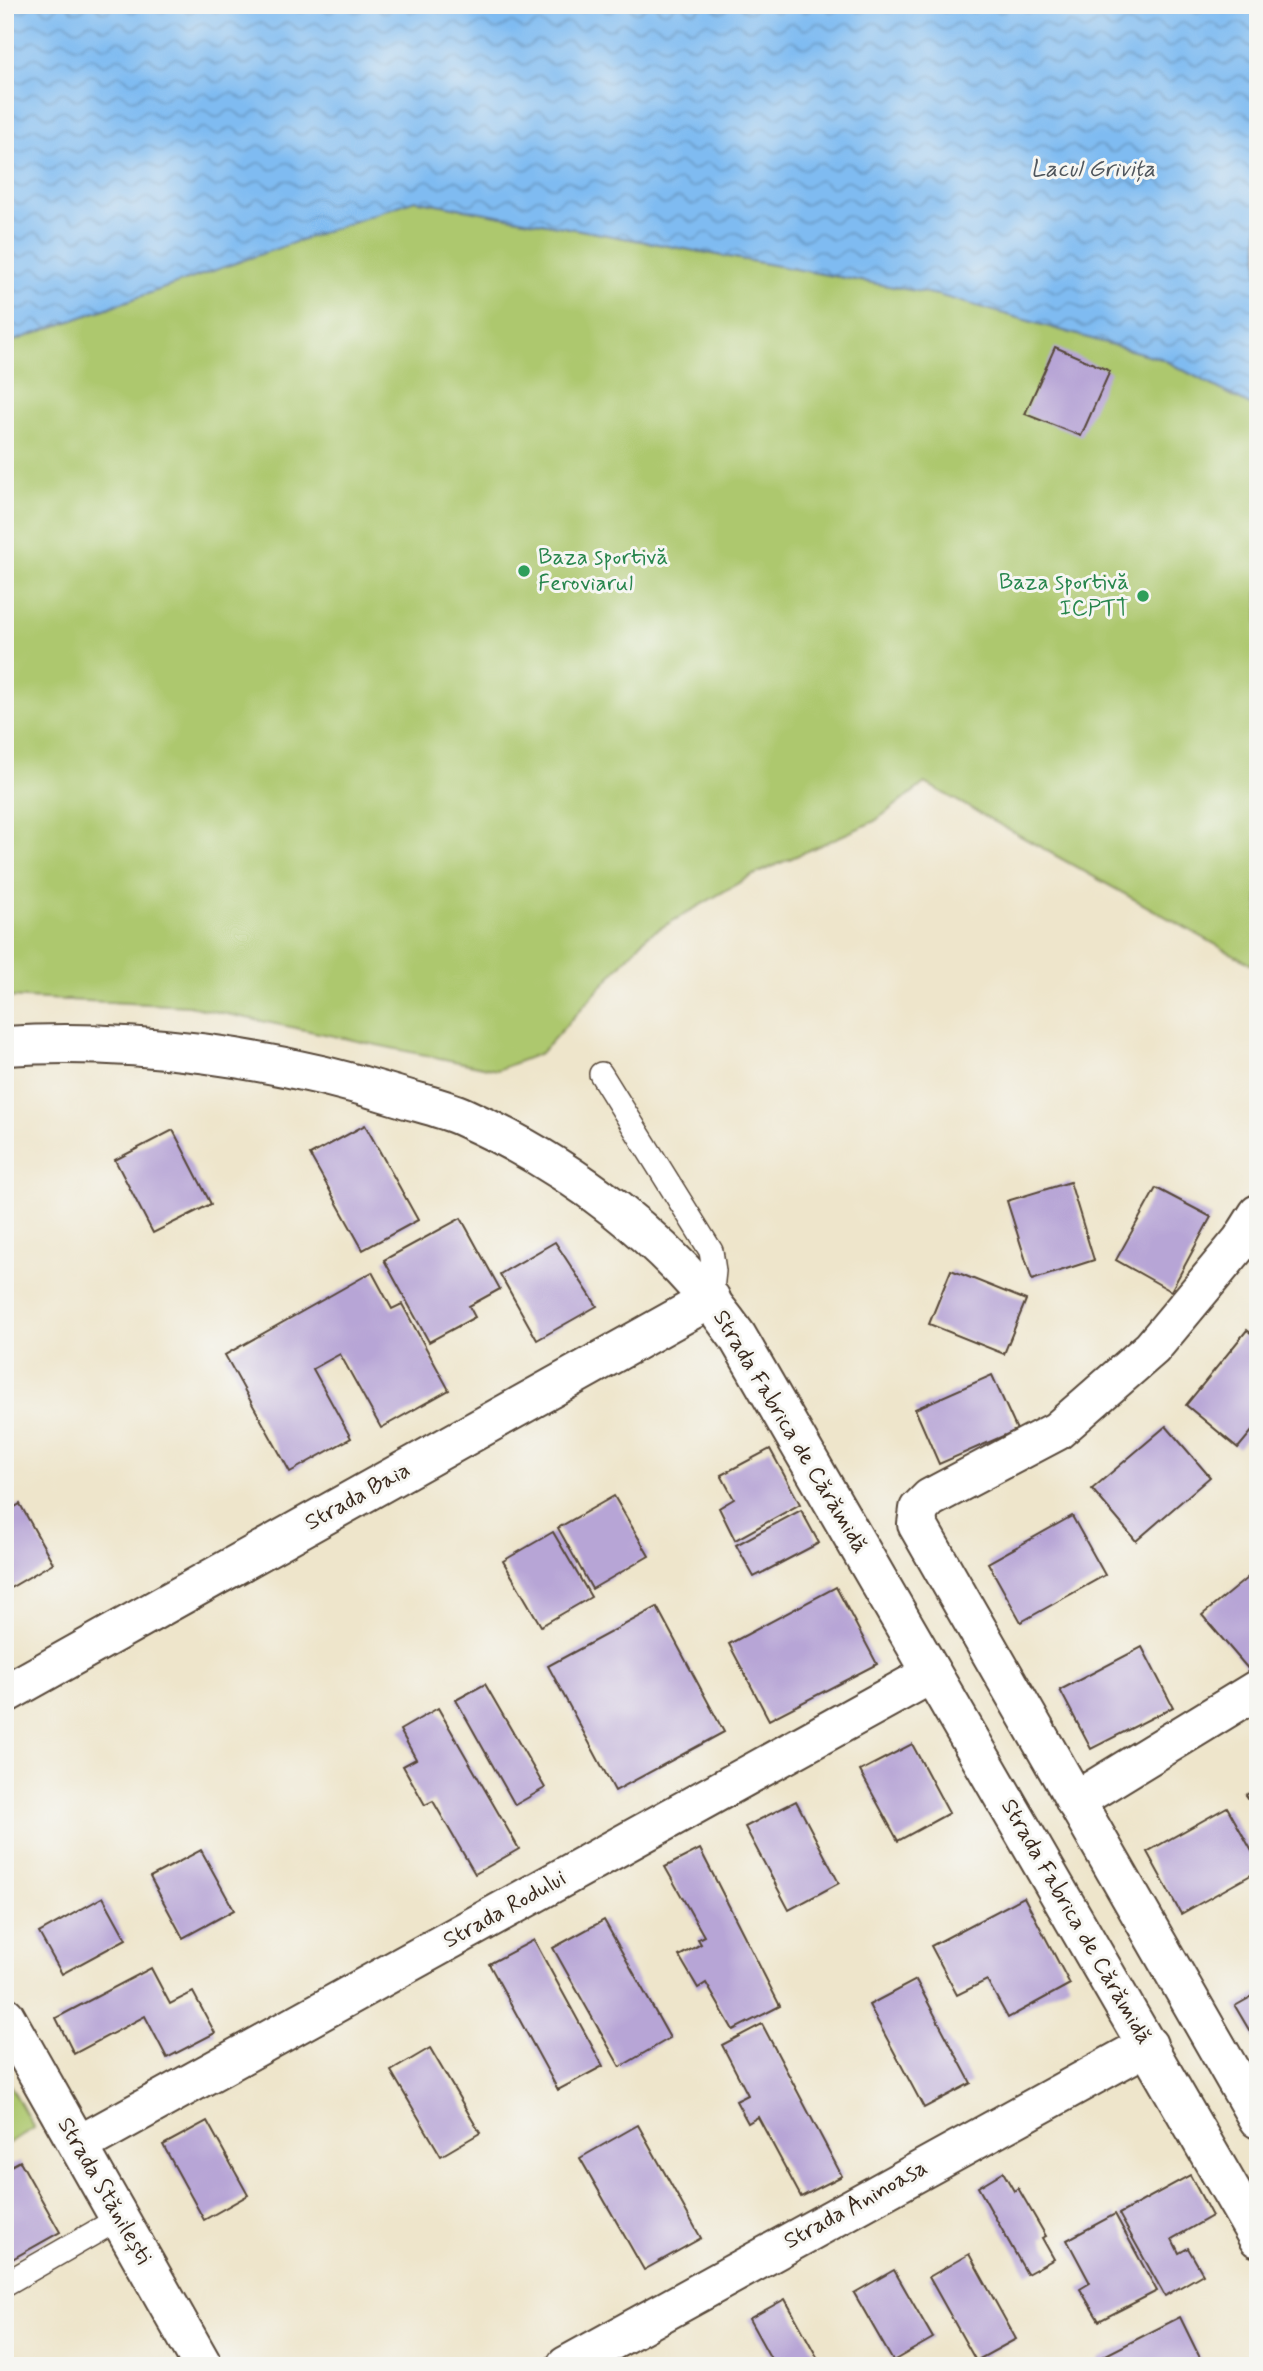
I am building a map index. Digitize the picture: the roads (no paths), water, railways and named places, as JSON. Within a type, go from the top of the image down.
[{"type":"street","name":"Strada Fabrica de Cărămidă","points":[[5,1046],[136,1048],[241,1059],[352,1082],[461,1116],[540,1157],[592,1191],[656,1243],[711,1299],[737,1336],[1258,2238]]},
{"type":"street","points":[[1257,2116],[917,1524],[919,1509],[930,1498],[1056,1431],[1152,1348],[1241,1241],[1258,1214]]},
{"type":"street","name":"Strada Baia","points":[[5,1694],[711,1299]]},
{"type":"street","name":"Strada Rodului","points":[[79,2146],[931,1674]]},
{"type":"street","points":[[1075,1801],[1258,1689]]},
{"type":"street","name":"Strada Stănilești","points":[[5,2016],[203,2366]]},
{"type":"street","name":"Strada Aninoasa","points":[[566,2366],[1148,2045]]},
{"type":"lane","points":[[601,1074],[711,1251],[714,1271],[711,1299]]},
{"type":"lane","points":[[5,2284],[120,2218]]},
{"type":"water","name":"Lacul Grivița","points":[[5,5],[1258,5],[1258,409],[1162,359],[938,295],[415,200],[5,344]]},
{"type":"place","name":"Baza sportivă Feroviarul","points":[[524,571]]},
{"type":"place","name":"Baza sportivă ICPTT","points":[[1143,596]]}]
